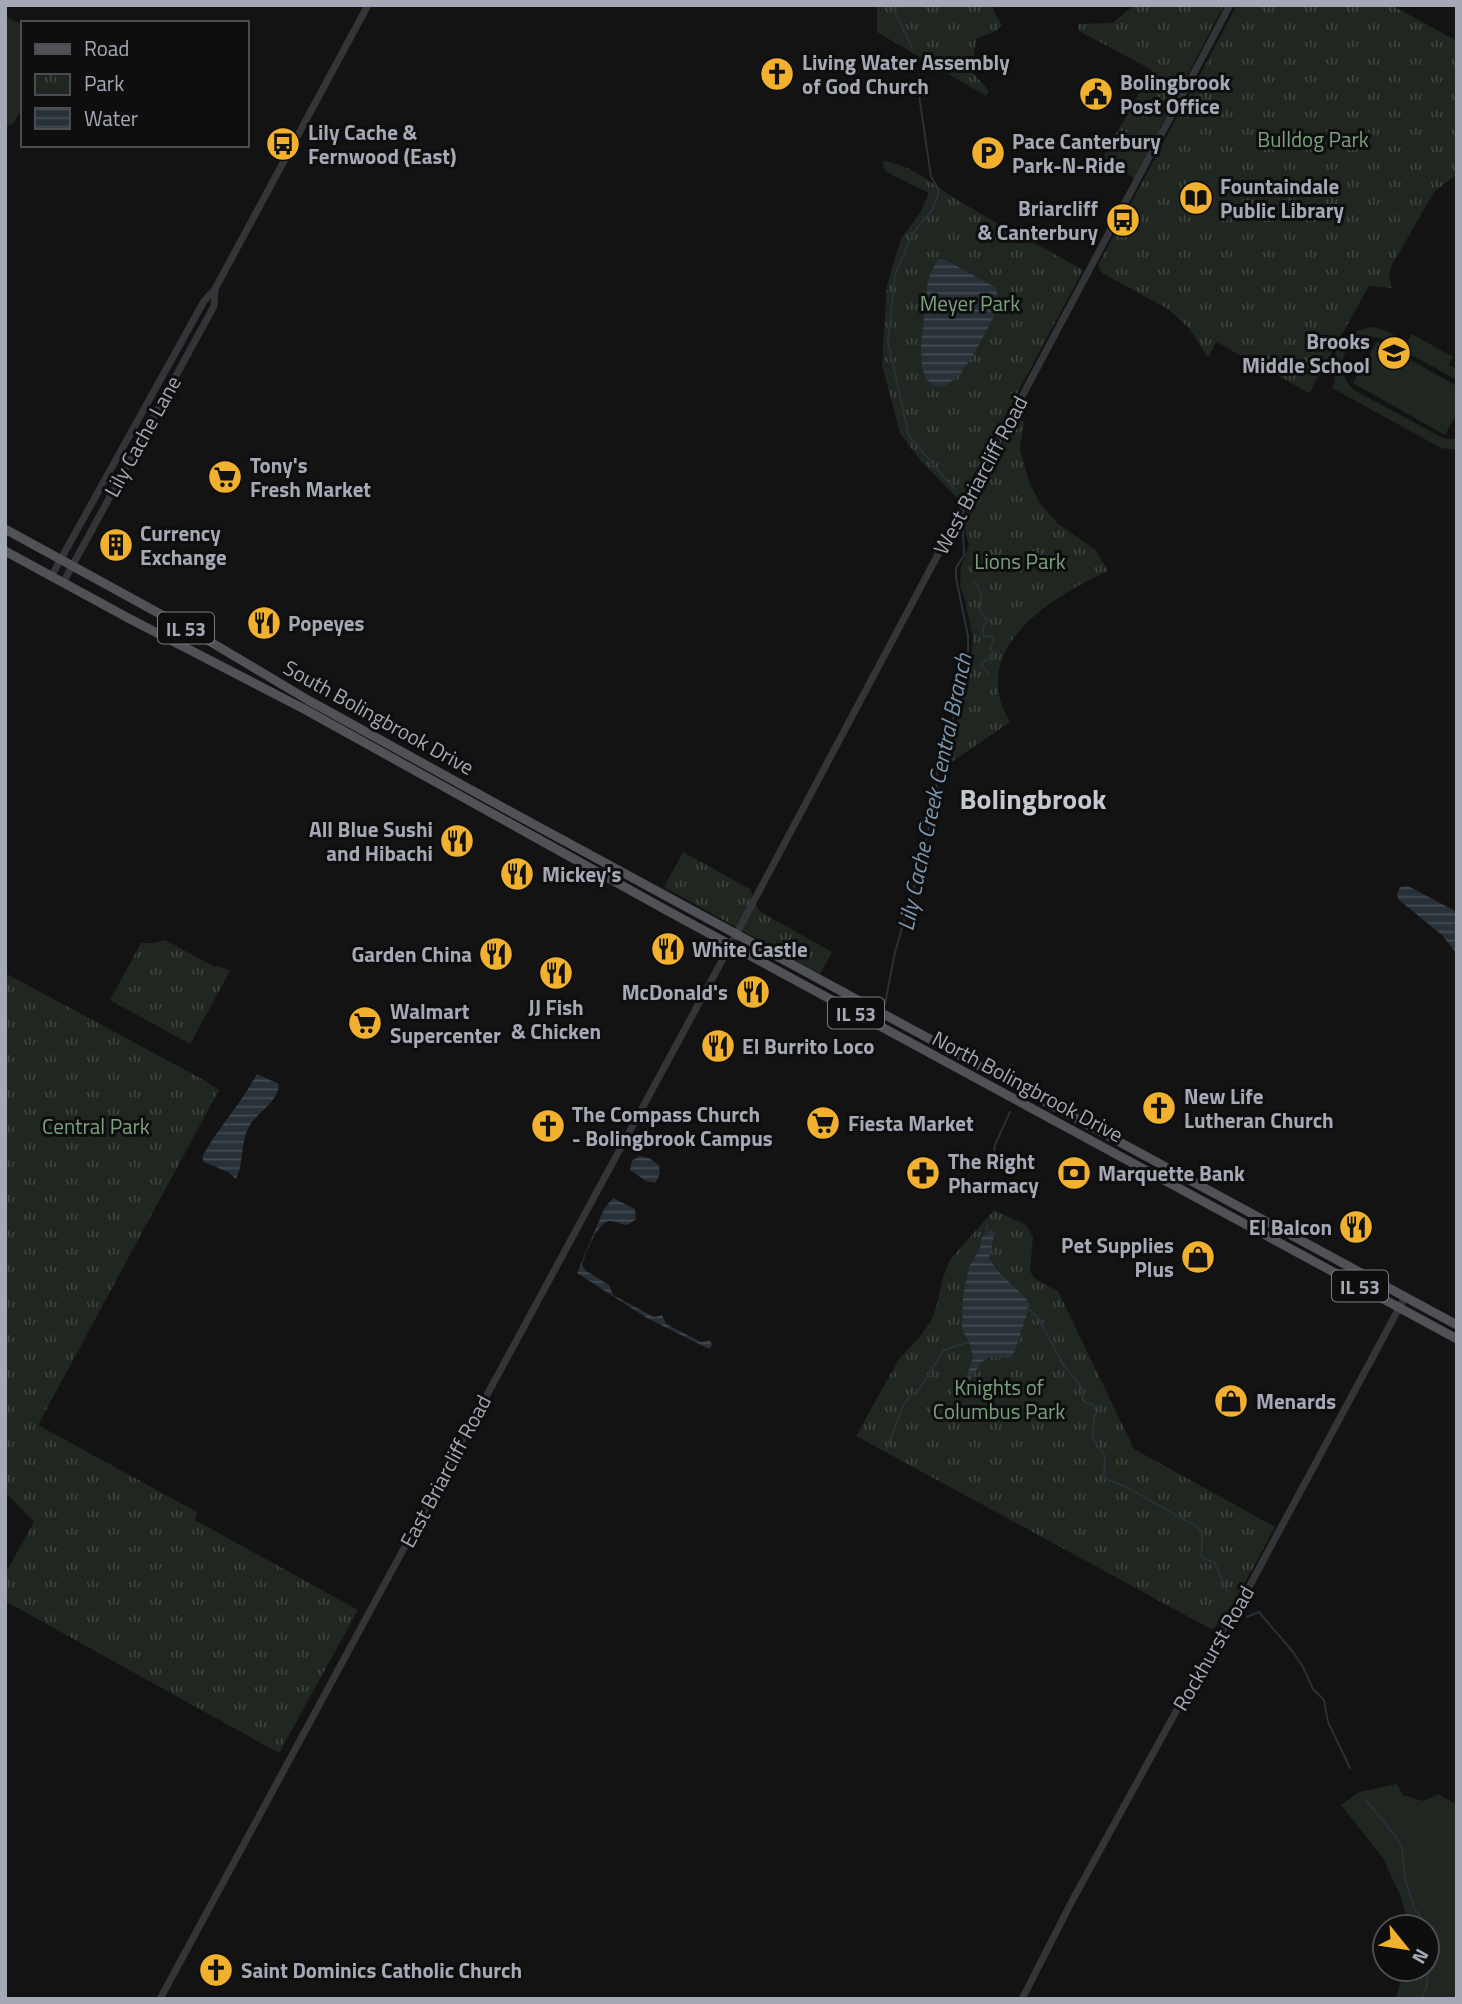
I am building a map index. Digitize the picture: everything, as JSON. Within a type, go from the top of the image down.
[{"type":"main road","name":"South Bolingbrook Drive","points":[[5,529],[513,813],[736,934]]},
{"type":"main road","name":"South Bolingbrook Drive","points":[[5,551],[326,721],[731,944]]},
{"type":"main road","name":"North Bolingbrook Drive","points":[[736,934],[1457,1325]]},
{"type":"main road","name":"North Bolingbrook Drive","points":[[731,944],[1457,1339]]},
{"type":"street","name":"Lily Cache Lane","points":[[52,575],[204,301],[215,289],[368,5]]},
{"type":"street","name":"West Briarcliff Road","points":[[731,944],[1230,5]]},
{"type":"street","name":"Lily Cache Lane","points":[[64,582],[214,306],[215,289]]},
{"type":"street","name":"East Briarcliff Road","points":[[160,1999],[731,944]]},
{"type":"street","name":"Rockhurst Road","points":[[1021,1999],[1196,1675],[1249,1587],[1405,1297]]},
{"type":"green space","points":[[877,5],[994,5],[993,9],[1001,24],[998,30],[976,39],[972,72],[989,91],[986,96],[877,32]]},
{"type":"green space","points":[[1134,5],[1224,5],[1134,178],[1102,159],[1152,70],[1079,31],[1078,24],[1113,23]]},
{"type":"green space","name":"Bulldog Park","points":[[1237,5],[1391,5],[1457,41],[1457,174],[1434,192],[1392,265],[1389,274],[1392,288],[1369,286],[1309,393],[1216,342],[1208,358],[1189,328],[1168,309],[1102,273],[1098,265]]},
{"type":"green space","points":[[5,16],[21,24],[21,110],[13,124],[5,127]]},
{"type":"green space","name":"Meyer Park","points":[[882,161],[913,171],[974,210],[1083,270],[960,501],[919,459],[900,433],[882,365],[887,285],[901,239],[920,213],[929,193],[885,171]]},
{"type":"green space","points":[[1374,327],[1407,342],[1412,334],[1453,357],[1449,365],[1457,369],[1457,380],[1383,339],[1371,338],[1360,340],[1346,352],[1343,370],[1346,380],[1354,390],[1445,439],[1457,439],[1457,450],[1441,448],[1332,388],[1335,381],[1334,360],[1341,344],[1354,332]]},
{"type":"green space","points":[[1377,341],[1457,386],[1457,413],[1445,435],[1353,383]]},
{"type":"green space","name":"Lions Park","points":[[1016,418],[1024,422],[1020,449],[1029,482],[1040,503],[1057,523],[1096,550],[1108,571],[1062,595],[1021,629],[1007,649],[999,671],[999,696],[1010,722],[943,768],[954,733],[973,638],[960,586],[961,567],[969,545],[962,519]]},
{"type":"green space","points":[[683,852],[750,889],[759,911],[832,952],[820,974],[664,887]]},
{"type":"green space","points":[[165,940],[215,967],[217,965],[230,971],[190,1044],[110,1000],[141,943]]},
{"type":"green space","name":"Central Park","points":[[5,973],[219,1090],[38,1425],[197,1512],[195,1520],[358,1610],[279,1753],[5,1601],[5,1574],[34,1522],[5,1492]]},
{"type":"green space","name":"Knights of Columbus Park","points":[[994,1210],[1026,1225],[1033,1237],[1030,1271],[1034,1278],[1058,1291],[1134,1449],[1275,1527],[1235,1601],[1213,1630],[856,1436],[899,1359],[931,1321],[950,1260]]},
{"type":"green space","points":[[1397,1784],[1403,1795],[1423,1801],[1438,1794],[1457,1805],[1457,1999],[1396,1999],[1400,1983],[1441,1983],[1441,1913],[1406,1913],[1383,1858],[1341,1805],[1359,1792]]},
{"type":"water","points":[[938,259],[946,260],[996,288],[1000,305],[961,373],[945,386],[936,387],[926,379],[922,368],[921,345],[928,279]]},
{"type":"water","points":[[1408,886],[1457,912],[1457,954],[1442,935],[1399,900],[1397,895],[1400,887]]},
{"type":"water","points":[[257,1074],[279,1084],[278,1091],[247,1131],[236,1179],[228,1172],[204,1162],[202,1157]]},
{"type":"water","points":[[639,1156],[649,1158],[659,1165],[660,1174],[655,1183],[646,1181],[630,1170],[632,1161]]},
{"type":"water","points":[[613,1198],[635,1209],[636,1219],[628,1225],[605,1222],[593,1239],[582,1265],[586,1271],[609,1285],[613,1295],[654,1317],[662,1315],[666,1324],[701,1342],[710,1340],[712,1345],[709,1349],[647,1318],[577,1273],[604,1209]]},
{"type":"water","points":[[991,1230],[995,1232],[989,1258],[1030,1304],[1015,1351],[1010,1358],[990,1357],[982,1362],[964,1388],[960,1385],[968,1373],[973,1357],[962,1329],[963,1296],[969,1267],[980,1247],[982,1237]]},
{"type":"waterway","points":[[892,5],[912,48]]},
{"type":"waterway","points":[[917,81],[931,177],[938,188],[938,196],[932,210],[913,233],[895,275],[888,342],[909,436],[955,490]]},
{"type":"waterway","name":"Lily Cache Creek Central Branch","points":[[885,1004],[895,952],[937,794],[936,777],[968,655],[968,636],[956,578],[956,568],[964,555],[963,531]]},
{"type":"waterway","points":[[974,582],[981,596],[979,610],[987,619],[983,629],[984,637],[991,636],[994,639],[990,648],[993,653],[991,658],[982,662],[982,667],[989,673]]},
{"type":"waterway","points":[[992,1169],[995,1145],[1010,1112]]},
{"type":"waterway","name":"Lily Cache Creek Central Branch","points":[[986,1235],[987,1225]]},
{"type":"waterway","name":"Lily Cache Creek Central Branch","points":[[1028,1308],[1039,1319],[1064,1366],[1083,1389],[1083,1401],[1101,1408],[1094,1416],[1093,1439],[1105,1456],[1104,1478],[1126,1487],[1196,1526],[1202,1533],[1202,1558],[1214,1562],[1227,1591]]},
{"type":"waterway","points":[[886,1450],[903,1406],[910,1396],[919,1390],[944,1350],[969,1342]]},
{"type":"waterway","name":"Lily Cache Creek Central Branch","points":[[1247,1617],[1259,1612],[1293,1652],[1313,1689],[1324,1700],[1328,1722],[1350,1768]]},
{"type":"waterway","name":"Lily Cache Creek Central Branch","points":[[1366,1800],[1402,1848],[1405,1879],[1418,1913]]},
{"type":"waterway","name":"Lily Cache Creek Central Branch","points":[[1422,1999],[1427,1983]]},
{"type":"place","name":"Living Water Assembly of God Church","points":[[777,74]]},
{"type":"place","name":"Bolingbrook Post Office","points":[[1096,94]]},
{"type":"place","name":"Lily Cache & Fernwood (East)","points":[[283,144]]},
{"type":"place","name":"Pace Canterbury Park-N-Ride","points":[[988,153]]},
{"type":"place","name":"Fountaindale Public Library","points":[[1196,198]]},
{"type":"place","name":"Briarcliff & Canterbury","points":[[1123,220]]},
{"type":"place","name":"Brooks Middle School","points":[[1394,353]]},
{"type":"place","name":"Tony's Fresh Market","points":[[225,477]]},
{"type":"place","name":"Currency Exchange","points":[[116,545]]},
{"type":"place","name":"Popeyes","points":[[264,623]]},
{"type":"place","name":"All Blue Sushi and Hibachi","points":[[457,841]]},
{"type":"place","name":"Mickey's","points":[[517,874]]},
{"type":"place","name":"White Castle","points":[[668,949]]},
{"type":"place","name":"Garden China","points":[[496,954]]},
{"type":"place","name":"JJ Fish & Chicken","points":[[556,973]]},
{"type":"place","name":"McDonald's","points":[[753,992]]},
{"type":"place","name":"Walmart Supercenter","points":[[365,1023]]},
{"type":"place","name":"El Burrito Loco","points":[[718,1046]]},
{"type":"place","name":"New Life Lutheran Church","points":[[1159,1108]]},
{"type":"place","name":"Fiesta Market","points":[[823,1123]]},
{"type":"place","name":"The Compass Church - Bolingbrook Campus","points":[[548,1126]]},
{"type":"place","name":"The Right Pharmacy","points":[[923,1173]]},
{"type":"place","name":"Marquette Bank","points":[[1074,1173]]},
{"type":"place","name":"El Balcon","points":[[1356,1227]]},
{"type":"place","name":"Pet Supplies Plus","points":[[1198,1257]]},
{"type":"place","name":"Menards","points":[[1231,1401]]},
{"type":"place","name":"Saint Dominics Catholic Church","points":[[216,1970]]},
{"type":"district","name":"Bolingbrook","points":[[1033,798]]}]
